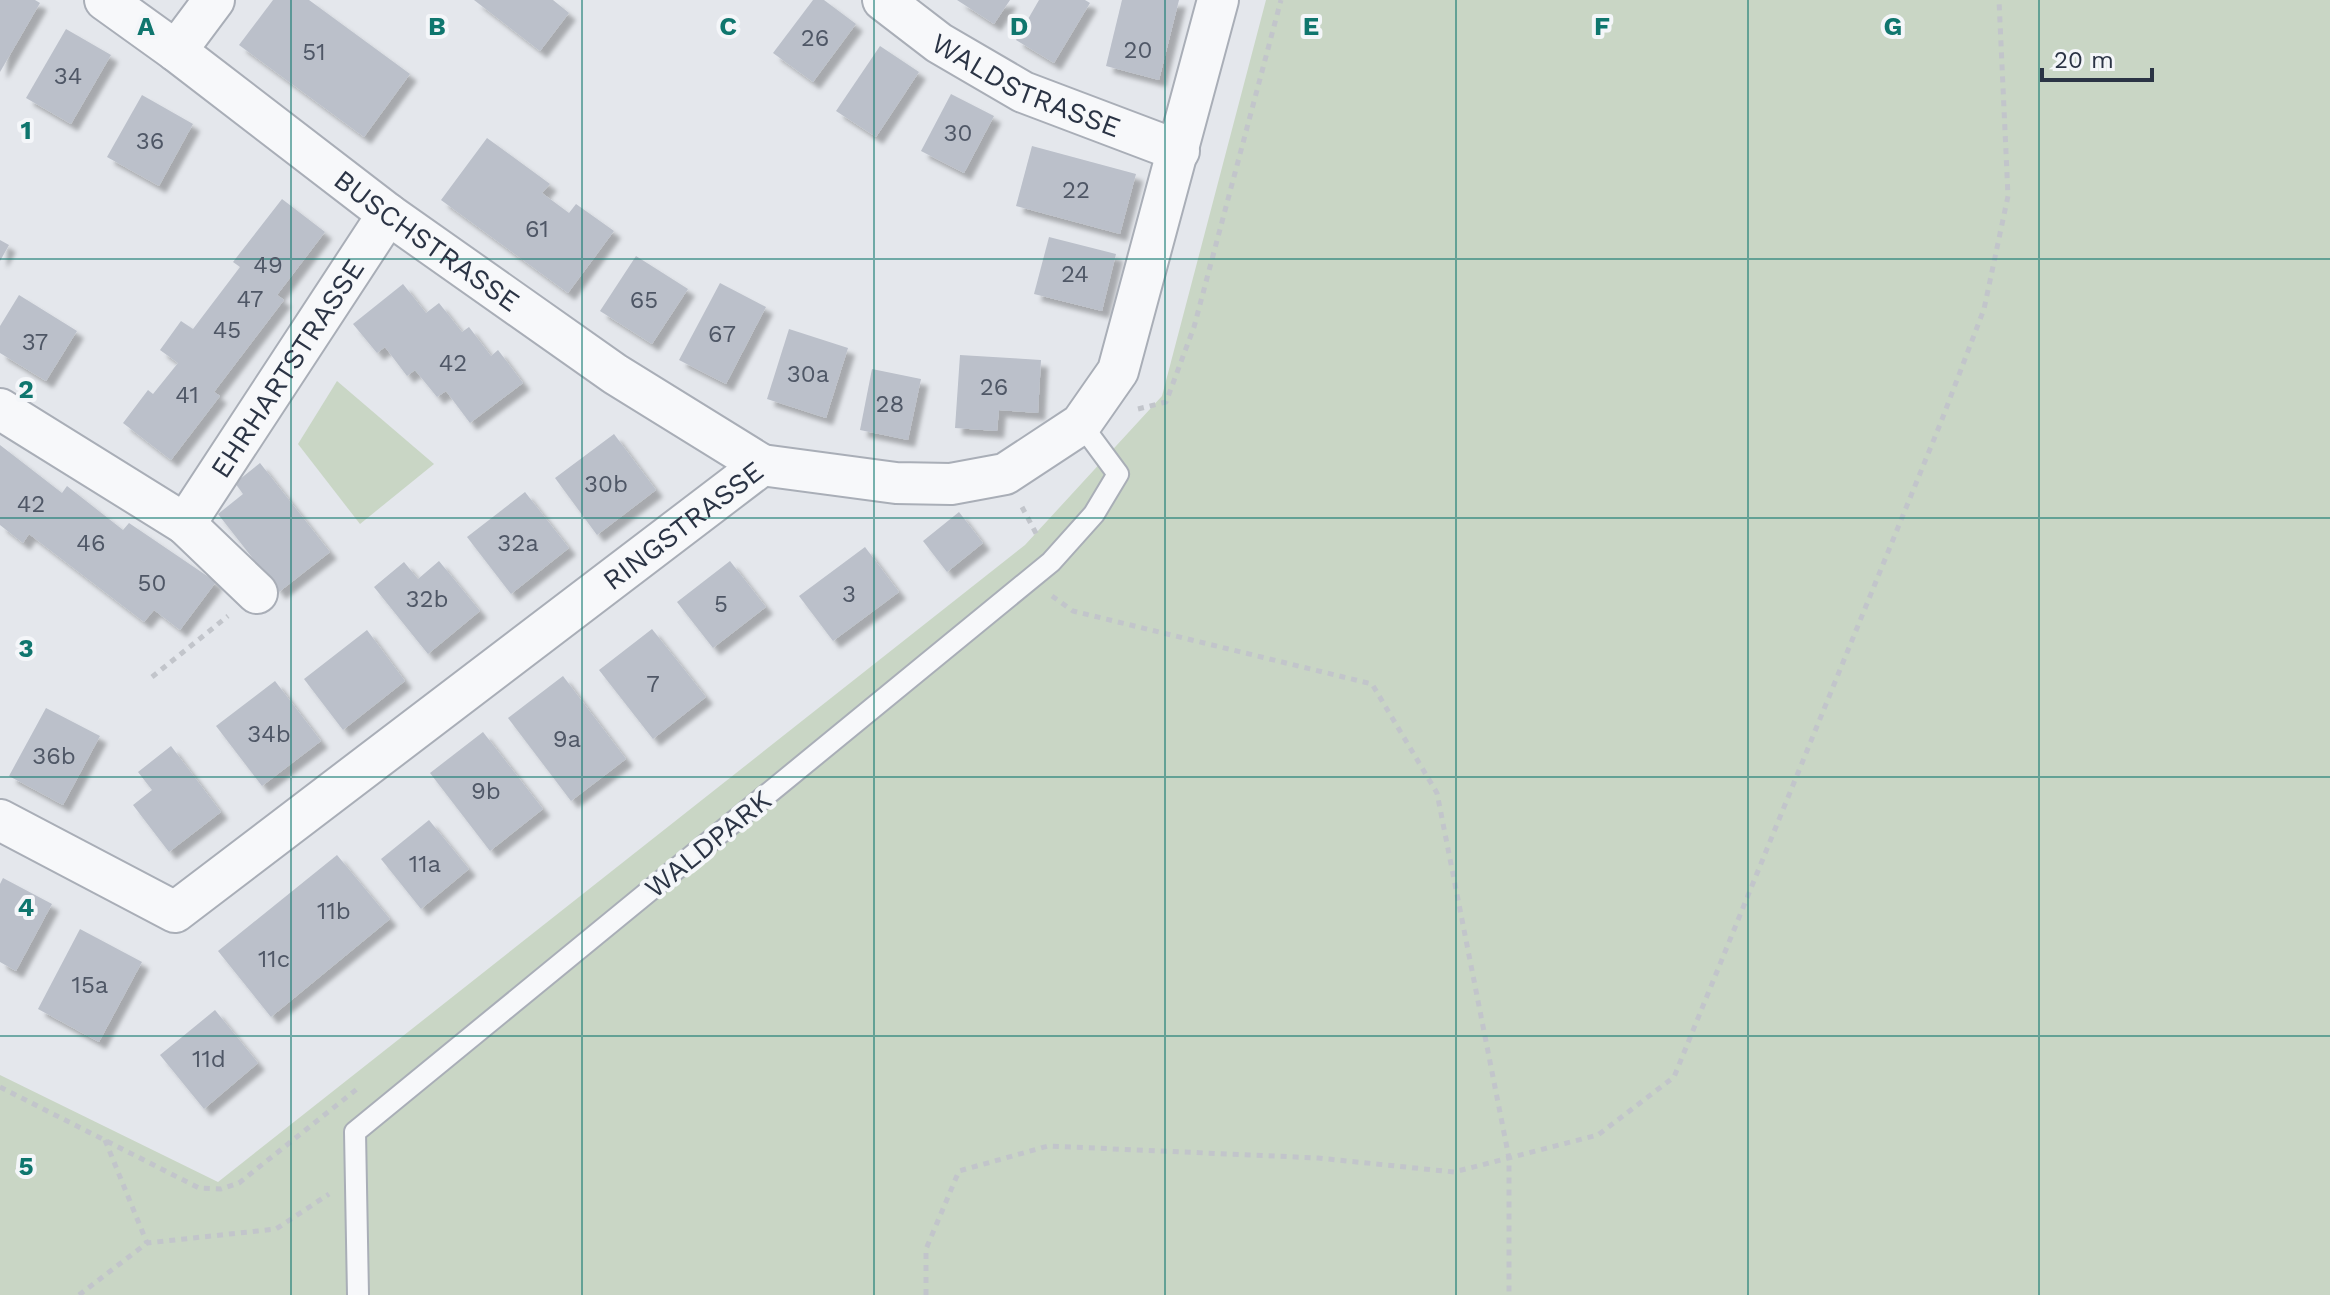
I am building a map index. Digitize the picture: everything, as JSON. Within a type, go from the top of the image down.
[{"type":"street","name":"BUSCHSTRASSE","points":[[105,0],[388,214],[615,374],[762,465]]},
{"type":"street","points":[[176,51],[214,0]]},
{"type":"street","name":"WALDSTRASSE","points":[[883,0],[939,43],[1023,92],[1179,151]]},
{"type":"street","name":"RINGSTRASSE","points":[[0,820],[175,912],[762,465],[896,483],[951,484],[1005,474],[1081,424],[1118,371],[1218,0]]},
{"type":"street","name":"EHRHARTSTRASSE","points":[[185,524],[388,214]]},
{"type":"street","points":[[0,409],[185,524],[257,593]]},
{"type":"lane","name":"WALDPARK","points":[[358,1295],[355,1132],[1051,562],[1094,514],[1118,474],[1081,424]]},
{"type":"path","points":[[1166,402],[1194,327],[1281,0]]},
{"type":"path","points":[[926,1295],[926,1249],[959,1171],[1048,1146],[1318,1158],[1454,1172],[1598,1135],[1674,1077],[1941,422],[1984,309],[2008,196],[1999,0]]},
{"type":"path","points":[[1005,474],[1051,562]]},
{"type":"path","points":[[1031,581],[1073,611],[1372,684],[1437,793],[1509,1158],[1509,1295]]},
{"type":"path","points":[[152,677],[257,593]]},
{"type":"path","points":[[0,1087],[199,1188],[221,1189],[239,1183],[363,1085]]},
{"type":"path","points":[[105,1140],[147,1243]]},
{"type":"path","points":[[79,1295],[147,1243],[276,1229],[357,1177]]},
{"type":"green space","points":[[1266,0],[2330,0],[2330,1295],[0,1295],[0,1075],[218,1182],[1025,545],[1162,396]]},
{"type":"green space","points":[[337,381],[434,464],[360,524],[298,444]]},
{"type":"building","points":[[0,0],[35,0],[40,3],[0,72]]},
{"type":"building","points":[[273,0],[309,0],[410,74],[364,137],[239,45]]},
{"type":"building","points":[[474,0],[553,0],[569,13],[540,51]]},
{"type":"building","points":[[813,0],[824,0],[856,24],[813,82],[773,53]]},
{"type":"building","points":[[957,0],[1010,0],[994,24]]},
{"type":"building","points":[[1039,0],[1085,0],[1090,3],[1054,63],[1016,40]]},
{"type":"building","points":[[1122,0],[1179,0],[1159,80],[1106,66]]},
{"type":"building","points":[[66,29],[111,55],[71,124],[26,98]]},
{"type":"building","points":[[880,46],[919,72],[876,137],[836,111]]},
{"type":"building","points":[[951,94],[994,116],[964,173],[921,151]]},
{"type":"building","points":[[142,95],[193,124],[159,186],[107,157]]},
{"type":"building","points":[[487,138],[550,184],[542,193],[569,213],[576,204],[614,231],[568,293],[441,200]]},
{"type":"building","points":[[1032,146],[1136,174],[1120,234],[1016,206]]},
{"type":"building","points":[[282,199],[325,232],[277,295],[284,300],[214,392],[220,396],[171,460],[123,423],[148,390],[153,394],[178,363],[160,350],[181,321],[193,329],[240,267],[233,262]]},
{"type":"building","points":[[1049,237],[1116,254],[1102,311],[1034,294]]},
{"type":"building","points":[[0,240],[9,245],[0,261]]},
{"type":"building","points":[[636,256],[688,289],[652,344],[600,311]]},
{"type":"building","points":[[720,283],[766,307],[726,384],[679,360]]},
{"type":"building","points":[[403,284],[426,313],[439,303],[462,332],[469,327],[491,356],[498,350],[523,383],[470,423],[446,391],[437,397],[415,370],[407,376],[385,347],[377,353],[353,324]]},
{"type":"building","points":[[19,295],[77,331],[46,381],[0,353],[0,326]]},
{"type":"building","points":[[789,329],[848,348],[826,418],[767,399]]},
{"type":"building","points":[[960,355],[1041,360],[1038,413],[999,410],[997,431],[955,428]]},
{"type":"building","points":[[872,369],[921,379],[908,440],[860,430]]},
{"type":"building","points":[[614,434],[656,490],[597,535],[555,478]]},
{"type":"building","points":[[0,445],[62,493],[67,486],[123,530],[129,523],[216,582],[180,630],[154,610],[144,622],[29,534],[23,543],[0,525]]},
{"type":"building","points":[[260,463],[330,552],[279,592],[218,514],[243,494],[235,483]]},
{"type":"building","points":[[525,492],[569,548],[511,594],[467,537]]},
{"type":"building","points":[[959,512],[983,543],[947,572],[923,541]]},
{"type":"building","points":[[865,547],[899,592],[833,641],[799,596]]},
{"type":"building","points":[[439,561],[480,611],[428,654],[374,587],[404,562],[418,579]]},
{"type":"building","points":[[730,561],[766,607],[713,648],[677,602]]},
{"type":"building","points":[[652,629],[706,697],[653,739],[599,670]]},
{"type":"building","points":[[367,630],[405,681],[343,730],[304,679]]},
{"type":"building","points":[[563,676],[626,759],[571,801],[508,718]]},
{"type":"building","points":[[275,681],[321,741],[262,786],[216,726]]},
{"type":"building","points":[[46,708],[100,736],[63,805],[9,776]]},
{"type":"building","points":[[483,732],[543,809],[490,851],[430,773]]},
{"type":"building","points":[[171,746],[221,812],[169,852],[133,805],[152,790],[138,772]]},
{"type":"building","points":[[429,820],[469,869],[421,909],[381,859]]},
{"type":"building","points":[[337,855],[390,919],[271,1017],[218,951]]},
{"type":"building","points":[[3,878],[52,904],[16,971],[0,962],[0,884]]},
{"type":"building","points":[[80,929],[142,962],[99,1042],[38,1009]]},
{"type":"building","points":[[215,1010],[258,1063],[204,1109],[160,1055]]}]
